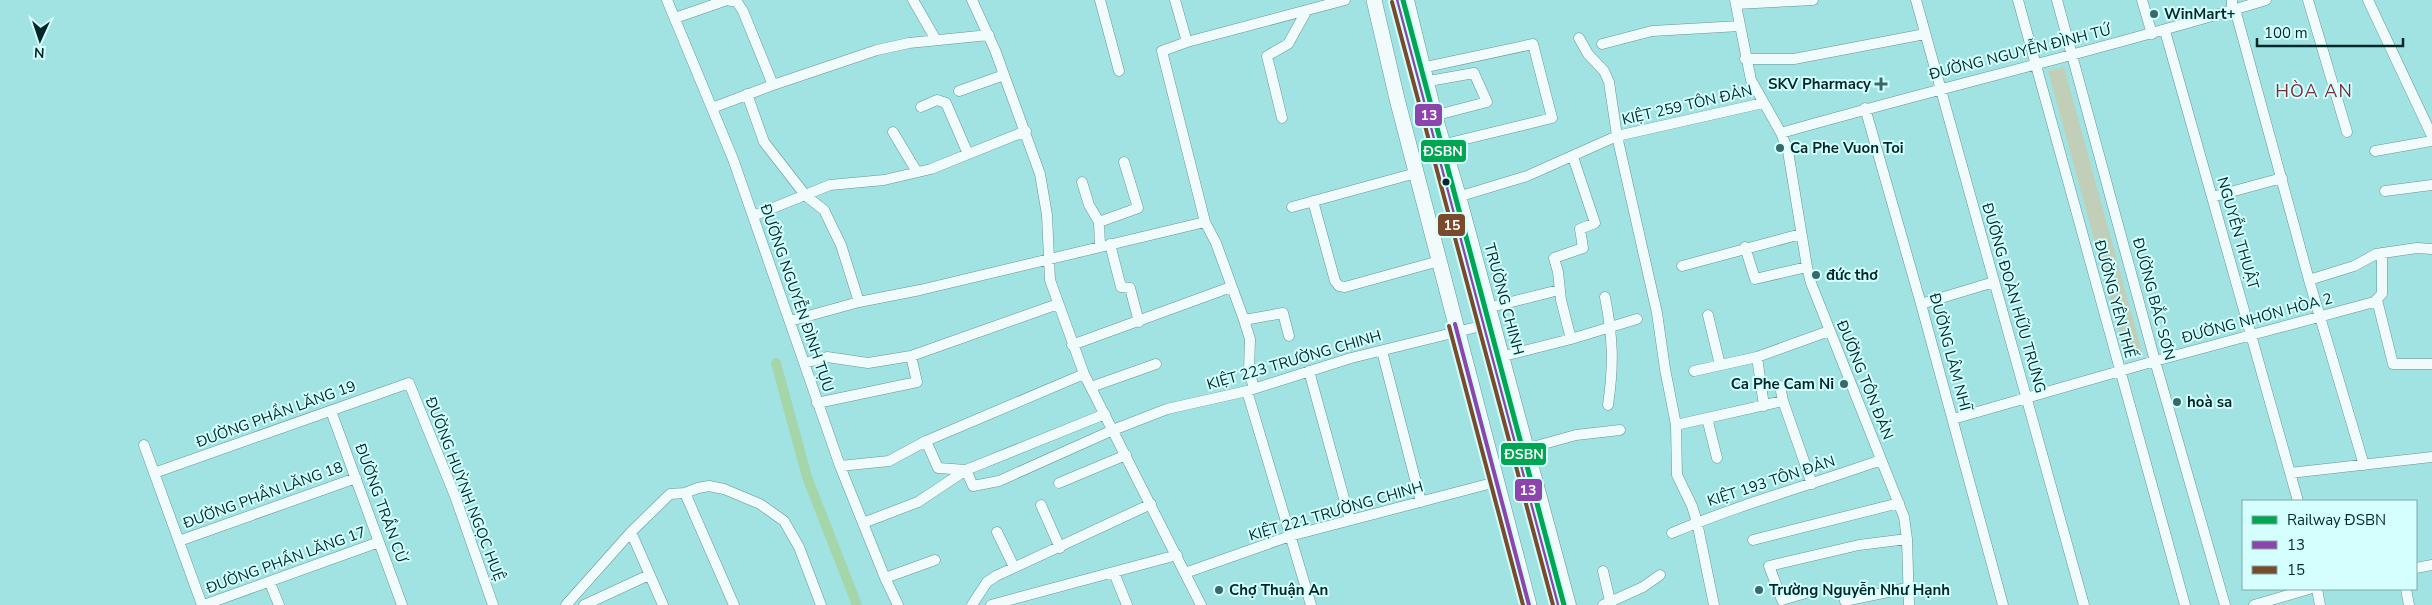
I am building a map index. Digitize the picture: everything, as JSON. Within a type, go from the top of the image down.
[{"type":"highway","points":[[1374,0],[1416,173],[1529,605]]},
{"type":"highway","points":[[1398,0],[1424,75],[1485,326],[1559,605]]},
{"type":"highway","points":[[1393,83],[1424,75]]},
{"type":"street","name":"ĐƯỜNG NGUYỄN ĐÌNH TỰU","points":[[667,0],[712,108],[753,216],[840,466],[884,578],[898,605]]},
{"type":"street","points":[[675,18],[727,0],[737,2],[743,11],[772,85]]},
{"type":"street","points":[[912,0],[936,40]]},
{"type":"street","points":[[972,0],[989,35],[1026,131],[1041,182],[1047,215],[1050,280],[1072,345],[1084,374],[1201,605]]},
{"type":"street","points":[[1100,0],[1119,71]]},
{"type":"street","points":[[1175,0],[1186,42]]},
{"type":"street","points":[[1311,605],[1250,390],[1250,340],[1216,243],[1205,222],[1163,58],[1163,50],[1186,42],[1345,0]]},
{"type":"street","name":"TRƯỜNG CHINH","points":[[1409,0],[1424,75],[1461,196],[1571,605]]},
{"type":"street","name":"ĐƯỜNG TÔN ĐẢN","points":[[1813,0],[1736,2],[1745,59],[1751,80],[1781,133],[1791,165],[1807,267],[1829,331],[1899,503],[1907,539],[1909,605]]},
{"type":"street","name":"ĐƯỜNG ĐOÀN HỮU TRƯNG","points":[[1916,0],[2084,605]]},
{"type":"street","name":"ĐƯỜNG YÊN THẾ","points":[[2018,0],[2040,63],[2124,370],[2185,605]]},
{"type":"street","name":"ĐƯỜNG BẮC SƠN","points":[[2057,0],[2150,362],[2225,605]]},
{"type":"street","points":[[2142,0],[2152,34]]},
{"type":"street","name":"ĐƯỜNG NGUYỄN ĐÌNH TỨ","points":[[1781,133],[1940,88],[2165,31],[2233,7],[2266,0]]},
{"type":"street","points":[[2308,0],[2347,132]]},
{"type":"street","points":[[2368,0],[2431,131]]},
{"type":"street","points":[[2233,7],[2309,280],[2364,464]]},
{"type":"street","points":[[1282,118],[1266,58],[1268,54],[1288,44],[1307,10]]},
{"type":"street","points":[[1602,44],[1652,31],[1740,26]]},
{"type":"street","name":"NGUYỄN THUẬT","points":[[2165,31],[2298,500]]},
{"type":"street","points":[[1745,59],[1794,59],[1925,34]]},
{"type":"street","points":[[712,108],[772,85],[877,50],[936,40],[989,35]]},
{"type":"street","points":[[1579,38],[1588,54],[1607,76],[1617,136],[1657,312],[1664,368],[1676,425],[1677,475],[1692,506],[1697,522],[1714,605]]},
{"type":"street","points":[[1424,75],[1534,44],[1552,118],[1445,144]]},
{"type":"street","points":[[1424,75],[1474,73],[1487,102],[1437,115]]},
{"type":"street","points":[[959,92],[1004,76]]},
{"type":"street","points":[[747,94],[764,142],[806,196],[824,210],[841,245],[859,302]]},
{"type":"street","points":[[921,106],[937,100],[946,103],[968,154]]},
{"type":"street","name":"KIỆT 259 TÔN ĐẢN","points":[[1461,196],[1528,176],[1617,136],[1763,103]]},
{"type":"street","name":"ĐƯỜNG LÂM NHĨ","points":[[1865,108],[1953,419],[2003,605]]},
{"type":"street","points":[[753,216],[830,185],[884,180],[917,172],[1026,131]]},
{"type":"street","points":[[893,132],[917,172]]},
{"type":"street","points":[[2375,151],[2432,141]]},
{"type":"street","points":[[1571,339],[1559,290],[1558,272],[1554,258],[1583,248],[1580,229],[1595,223],[1573,157]]},
{"type":"street","points":[[1099,222],[1138,208],[1124,162]]},
{"type":"street","points":[[1292,207],[1416,173]]},
{"type":"street","points":[[2212,197],[2282,178]]},
{"type":"street","points":[[1082,182],[1088,205],[1099,222],[1105,245],[1121,287],[1130,288],[1139,322]]},
{"type":"street","points":[[2385,191],[2432,186]]},
{"type":"street","points":[[1313,201],[1335,281],[1339,286],[1345,287],[1439,262]]},
{"type":"street","points":[[790,321],[859,302],[920,290],[1205,222]]},
{"type":"street","points":[[1682,266],[1745,247],[1801,234]]},
{"type":"street","points":[[1745,247],[1755,280],[1807,267]]},
{"type":"street","points":[[2309,280],[2354,266],[2376,254],[2432,249]]},
{"type":"street","points":[[2382,254],[2384,285],[2382,294],[2377,300],[2393,364],[2432,364]]},
{"type":"street","points":[[1921,304],[1994,282]]},
{"type":"street","points":[[1072,345],[1231,287]]},
{"type":"street","points":[[1491,307],[1559,290]]},
{"type":"street","points":[[1605,297],[1611,328],[1613,368],[1608,405]]},
{"type":"street","name":"ĐƯỜNG NHƠN HÒA 2","points":[[1953,419],[2150,362],[2377,300]]},
{"type":"street","points":[[804,363],[827,358],[868,363],[911,356],[1058,304]]},
{"type":"street","points":[[1244,320],[1283,313],[1289,336]]},
{"type":"street","points":[[1708,315],[1720,365]]},
{"type":"street","points":[[1504,356],[1611,328],[1637,319]]},
{"type":"street","name":"KIỆT 223 TRƯỜNG CHINH","points":[[966,470],[973,486],[999,481],[1113,430],[1167,409],[1250,390],[1309,371],[1382,351],[1485,326]]},
{"type":"street","points":[[1694,371],[1757,357],[1829,331]]},
{"type":"street","points":[[1382,351],[1421,502]]},
{"type":"street","points":[[817,403],[917,382],[911,356]]},
{"type":"street","points":[[1757,357],[1764,406]]},
{"type":"street","points":[[1091,387],[1156,364]]},
{"type":"street","points":[[1309,371],[1350,520]]},
{"type":"street","points":[[840,466],[889,461],[926,441],[1084,374]]},
{"type":"street","name":"ĐƯỜNG PHẦN LĂNG 19","points":[[154,473],[409,383]]},
{"type":"street","name":"ĐƯỜNG HUỲNH NGỌC HUỆ","points":[[409,383],[455,496],[493,605]]},
{"type":"street","points":[[1780,386],[1783,401],[1812,484]]},
{"type":"street","points":[[1676,425],[1783,401]]},
{"type":"street","name":"ĐƯỜNG TRẦN CỪ","points":[[331,411],[402,605]]},
{"type":"street","points":[[863,523],[918,502],[966,470],[1105,414]]},
{"type":"street","points":[[1707,418],[1717,458]]},
{"type":"street","points":[[1529,448],[1576,435],[1620,430]]},
{"type":"street","points":[[926,441],[938,468],[966,470]]},
{"type":"street","points":[[144,445],[203,605]]},
{"type":"street","points":[[1060,483],[1126,455]]},
{"type":"street","points":[[2290,473],[2432,457]]},
{"type":"street","name":"KIỆT 193 TÔN ĐẢN","points":[[1672,533],[1725,511],[1881,460]]},
{"type":"street","name":"ĐƯỜNG PHẦN LĂNG 18","points":[[179,541],[356,478]]},
{"type":"street","name":"KIỆT 221 TRƯỜNG CHINH","points":[[1185,573],[1290,536],[1496,482]]},
{"type":"street","points":[[566,605],[631,532],[670,494],[685,493],[709,486],[724,489],[760,504],[784,521],[795,539],[821,605]]},
{"type":"street","points":[[685,493],[734,605]]},
{"type":"street","points":[[1753,540],[1899,503]]},
{"type":"street","points":[[972,605],[987,582],[1014,567],[1060,548],[1151,504]]},
{"type":"street","points":[[1041,505],[1060,548]]},
{"type":"street","points":[[631,532],[663,605]]},
{"type":"street","points":[[996,532],[1014,567]]},
{"type":"street","points":[[1809,592],[1782,600],[1769,566],[1859,544],[1907,539]]},
{"type":"street","name":"ĐƯỜNG PHẦN LĂNG 17","points":[[203,605],[379,542]]},
{"type":"street","points":[[994,605],[1177,555]]},
{"type":"street","points":[[884,578],[935,560]]},
{"type":"street","points":[[2417,568],[2432,565]]},
{"type":"street","points":[[1602,571],[1608,604],[1643,587],[1660,575]]},
{"type":"street","points":[[1114,573],[1127,605]]},
{"type":"street","points":[[584,605],[649,575]]},
{"type":"street","points":[[270,582],[279,605]]},
{"type":"street","points":[[1845,600],[1907,588]]},
{"type":"street","points":[[2254,605],[2306,590]]},
{"type":"street","points":[[2317,590],[2320,605]]},
{"type":"street","points":[[2406,590],[2409,605]]},
{"type":"green space","points":[[2064,67],[2143,355],[2127,360],[2048,71]]},
{"type":"waterway","points":[[776,363],[807,477],[857,605]]},
{"type":"rail line","name":"ĐSBN","points":[[1403,0],[1564,605]]},
{"type":"transit line","name":"13","points":[[1398,0],[1559,605]]},
{"type":"transit line","name":"15","points":[[1392,2],[1553,605]]},
{"type":"transit line","name":"13","points":[[1455,324],[1529,605]]},
{"type":"transit line","name":"15","points":[[1449,326],[1523,605]]},
{"type":"place","name":"WinMart+","points":[[2154,14]]},
{"type":"place","name":"SKV Pharmacy","points":[[1881,84]]},
{"type":"place","name":"Ca Phe Vuon Toi","points":[[1780,148]]},
{"type":"place","name":"đức thơ","points":[[1816,275]]},
{"type":"place","name":"Ca Phe Cam Ni","points":[[1844,384]]},
{"type":"place","name":"hoà sa","points":[[2177,402]]},
{"type":"place","name":"Chợ Thuận An","points":[[1219,590]]},
{"type":"place","name":"Trường Nguyễn Như Hạnh","points":[[1759,590]]},
{"type":"district","name":"HÒA AN","points":[[2314,91]]}]
